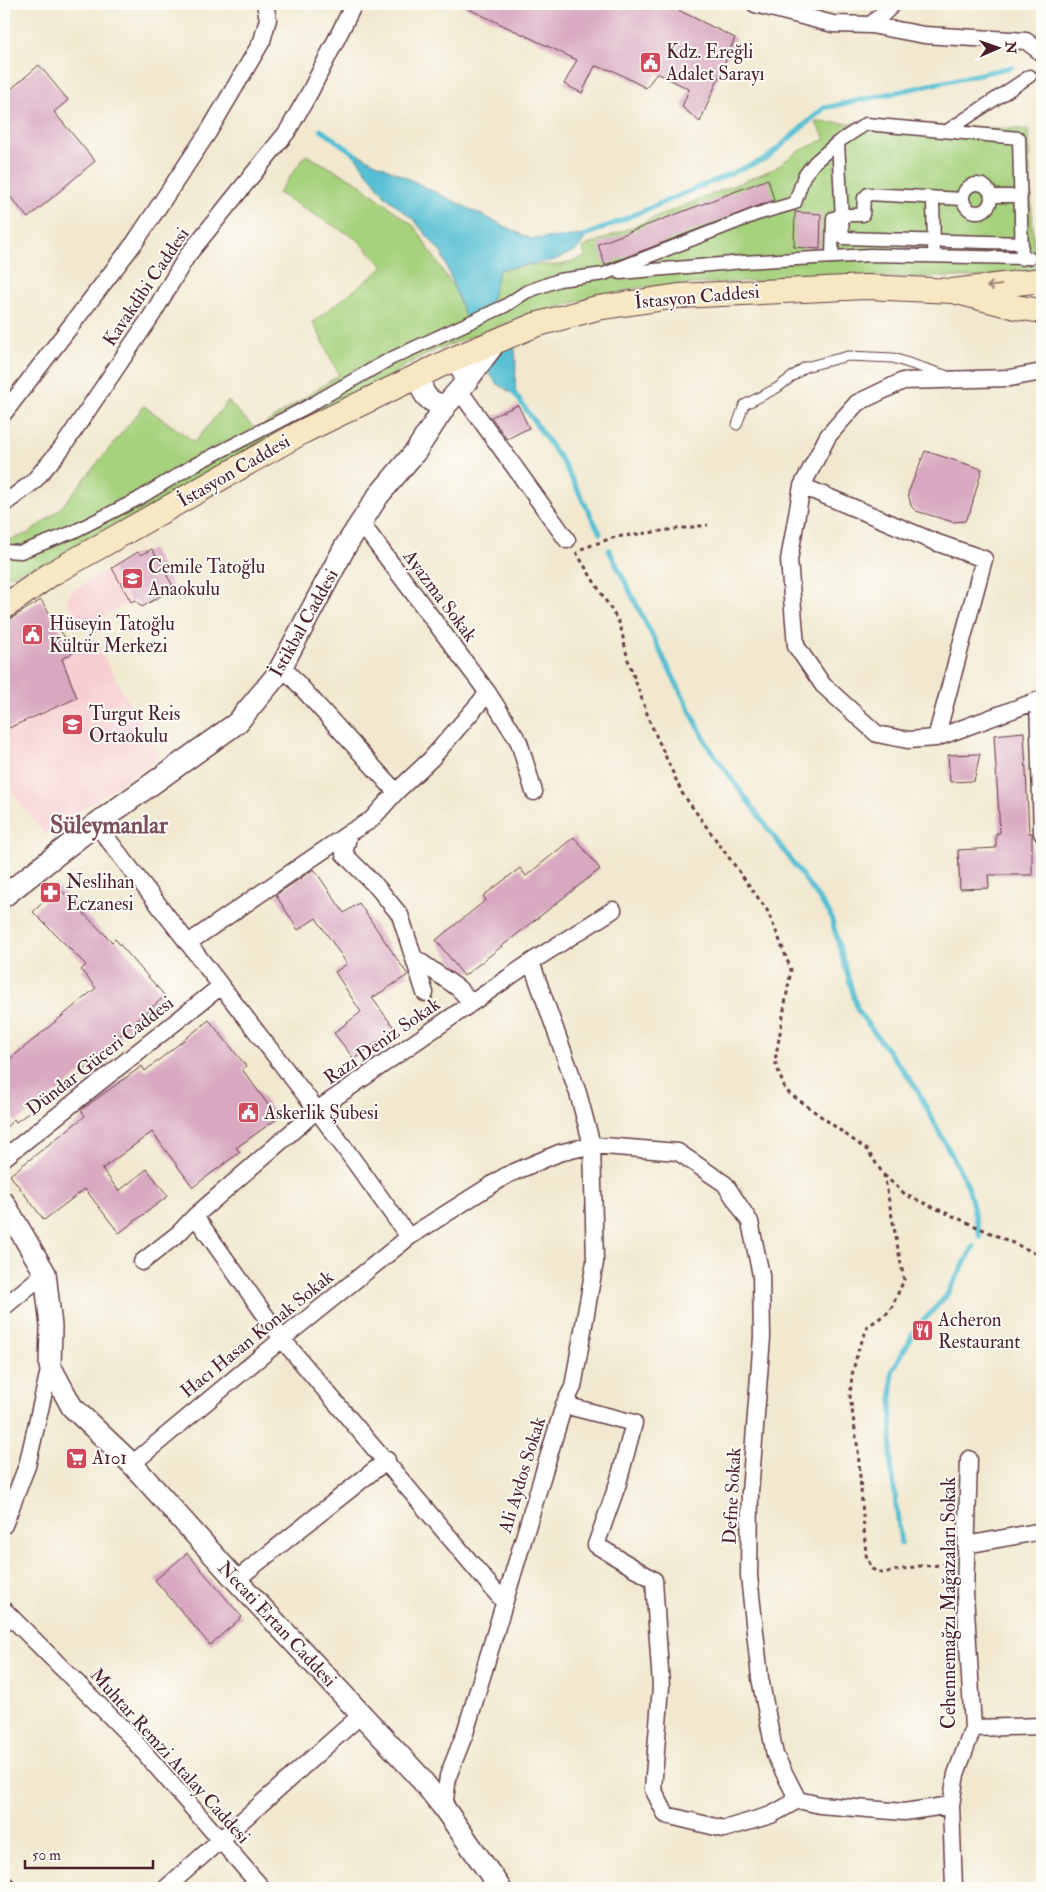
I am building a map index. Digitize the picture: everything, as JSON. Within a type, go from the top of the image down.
[{"type":"main road","name":"İstasyon Caddesi","points":[[4,606],[52,574],[304,431],[451,360],[535,325],[597,308],[678,296],[866,287],[953,291],[1042,280]]},
{"type":"main road","name":"İstasyon Caddesi","points":[[953,291],[1015,307],[1042,311]]},
{"type":"main road","name":"İstasyon Caddesi","points":[[4,587],[52,574]]},
{"type":"street","points":[[4,413],[135,242],[209,131],[262,40],[268,19],[265,4]]},
{"type":"street","name":"Kavakdibi Caddesi","points":[[4,504],[33,482],[62,448],[152,315],[187,256],[287,132],[310,92],[354,4]]},
{"type":"street","points":[[755,4],[833,24],[871,26],[924,35],[1034,41],[1042,53]]},
{"type":"street","points":[[871,26],[893,4]]},
{"type":"street","points":[[947,131],[1030,76]]},
{"type":"street","points":[[4,551],[21,552],[73,532],[138,498],[194,465],[303,409],[390,359],[505,306],[526,292],[559,280],[673,267],[870,255],[934,258],[1027,258],[1022,243],[1019,138],[866,124],[838,142],[815,162],[804,176],[795,204],[757,214],[604,274],[592,276]]},
{"type":"street","points":[[838,142],[843,238],[1022,243]]},
{"type":"street","points":[[975,184],[988,188],[991,196],[991,201],[986,209],[977,212],[968,209],[963,199],[967,188],[975,184]]},
{"type":"street","points":[[832,257],[833,218],[843,214],[863,215],[864,198],[868,194],[963,199]]},
{"type":"street","points":[[991,196],[1021,196]]},
{"type":"street","points":[[933,198],[934,258]]},
{"type":"street","name":"İstikbal Caddesi","points":[[4,896],[96,824],[237,723],[277,675],[345,547],[378,496],[416,451],[457,392],[497,340]]},
{"type":"street","points":[[451,360],[462,368],[457,392],[571,545]]},
{"type":"street","points":[[1042,372],[1010,378],[903,381],[857,403],[828,436],[802,486],[789,560],[796,646],[823,686],[877,734],[908,740],[936,738],[1040,699],[1042,833]]},
{"type":"street","points":[[421,376],[422,391],[432,402],[457,392]]},
{"type":"street","points":[[802,486],[935,542],[984,559],[936,738]]},
{"type":"street","name":"Ayazma Sokak","points":[[361,523],[488,693],[519,742],[534,792]]},
{"type":"street","points":[[282,666],[396,792]]},
{"type":"street","points":[[188,943],[371,820],[396,792],[431,759],[488,693]]},
{"type":"street","points":[[96,824],[317,1110],[409,1237]]},
{"type":"street","points":[[349,833],[344,854],[400,915],[425,993]]},
{"type":"street","name":"Razı Deniz Sokak","points":[[142,1262],[180,1233],[195,1216],[317,1110],[531,962],[613,910]]},
{"type":"street","points":[[415,958],[458,988],[472,1003]]},
{"type":"street","name":"Ali Aydos Sokak","points":[[444,1808],[448,1776],[466,1733],[564,1405],[573,1387],[595,1262],[592,1145],[578,1092],[531,962]]},
{"type":"street","name":"Dündar Güceri Caddesi","points":[[4,1158],[221,986]]},
{"type":"street","name":"Defne Sokak","points":[[409,1237],[507,1175],[560,1153],[592,1145],[678,1152],[725,1184],[750,1222],[761,1275],[762,1337],[750,1492],[749,1576],[760,1678],[775,1756],[798,1800]]},
{"type":"street","points":[[4,1203],[45,1273],[51,1326],[50,1366],[26,1466],[4,1525]]},
{"type":"street","points":[[195,1216],[282,1339],[387,1460],[504,1602]]},
{"type":"street","name":"Hacı Hasan Konak Sokak","points":[[132,1464],[282,1339],[409,1237]]},
{"type":"street","points":[[4,1307],[45,1273]]},
{"type":"street","name":"Necati Ertan Caddesi","points":[[50,1366],[72,1407],[132,1464],[236,1580],[416,1773],[444,1808],[500,1888]]},
{"type":"street","points":[[564,1405],[634,1423],[618,1483],[596,1545],[654,1580],[661,1686],[653,1789],[666,1815],[724,1829],[771,1815],[798,1800],[820,1805],[904,1812],[951,1805]]},
{"type":"street","name":"Cehennemağzı Mağazaları Sokak","points":[[954,1888],[951,1805],[956,1774],[973,1728],[965,1593],[969,1459]]},
{"type":"street","points":[[236,1580],[387,1460]]},
{"type":"street","points":[[966,1544],[1042,1531]]},
{"type":"street","name":"Muhtar Remzi Atalay Caddesi","points":[[4,1610],[129,1735],[262,1888]]},
{"type":"street","points":[[166,1888],[361,1715]]},
{"type":"street","points":[[973,1728],[1042,1726]]},
{"type":"street","points":[[4,1884],[9,1888]]},
{"type":"lane","points":[[737,425],[744,405],[777,388],[804,367],[848,356],[893,358],[960,379]]},
{"type":"path","points":[[708,525],[615,536],[571,545],[620,624],[628,660],[650,722],[682,793],[766,910],[778,936],[791,970],[776,1061],[785,1090],[867,1150],[884,1175],[906,1195],[1042,1256]]},
{"type":"path","points":[[884,1175],[904,1280],[890,1311],[868,1326],[858,1351],[852,1375],[850,1396],[858,1450],[866,1556],[872,1569],[882,1573],[920,1566],[952,1565],[966,1544]]},
{"type":"shaded area","name":"Cemile Tatoğlu Anaokulu","points":[[152,549],[174,588],[135,600],[109,613],[99,621],[88,623],[76,616],[67,599],[73,591],[138,552],[141,555]]},
{"type":"shaded area","name":"Turgut Reis Ortaokulu","points":[[93,638],[159,757],[45,835],[4,781],[4,693],[74,652],[72,648]]},
{"type":"green space","points":[[815,122],[1028,129],[1035,277],[825,277],[642,287],[576,302],[508,323],[436,350],[406,365],[377,386],[62,564],[32,572],[27,570],[4,577],[4,542],[29,533],[59,510],[144,406],[195,442],[228,401],[256,430],[339,375],[313,322],[384,267],[358,240],[278,193],[306,155],[357,182],[415,227],[455,290],[466,317],[499,270],[530,265],[561,265],[585,257],[583,247],[774,169],[797,152],[826,139]]},
{"type":"water","points":[[350,150],[531,239],[587,235],[577,250],[555,260],[499,270],[490,306],[465,317],[442,254],[415,221],[386,197]]},
{"type":"water","points":[[514,344],[516,396],[496,383],[484,365]]},
{"type":"building","name":"Kdz. Ereğli Adalet Sarayı","points":[[458,4],[666,4],[735,38],[700,122],[682,107],[689,89],[657,73],[646,88],[614,71],[595,66],[582,93],[564,84],[577,60]]},
{"type":"building","points":[[39,65],[68,100],[54,112],[95,161],[28,218],[4,189],[4,95]]},
{"type":"building","points":[[768,179],[774,200],[605,265],[598,244]]},
{"type":"building","points":[[795,212],[821,214],[820,249],[794,247]]},
{"type":"building","points":[[518,405],[529,428],[507,439],[491,417]]},
{"type":"building","points":[[925,451],[982,469],[970,512],[965,521],[953,522],[916,511],[911,506],[908,493]]},
{"type":"building","points":[[152,549],[174,588],[142,607],[135,600],[131,602],[112,568],[138,552],[141,555]]},
{"type":"building","points":[[41,600],[74,652],[62,659],[77,698],[4,730],[4,621]]},
{"type":"building","points":[[1024,732],[1029,833],[1032,833],[1032,875],[988,875],[989,888],[960,889],[958,850],[996,848],[996,833],[1000,833],[994,735]]},
{"type":"building","points":[[980,754],[974,781],[950,782],[948,755]]},
{"type":"building","points":[[574,837],[600,869],[464,976],[436,940],[486,900],[483,896],[520,868],[526,876]]},
{"type":"building","points":[[314,869],[344,913],[359,903],[408,975],[372,998],[395,1029],[354,1059],[334,1033],[361,1012],[335,972],[347,964],[316,918],[298,930],[276,895]]},
{"type":"building","points":[[58,887],[112,942],[115,939],[165,996],[119,1036],[121,1039],[67,1085],[16,1122],[14,1119],[4,1130],[4,1064],[96,988],[81,970],[86,965],[33,912]]},
{"type":"building","points":[[209,1020],[246,1066],[242,1069],[278,1118],[236,1148],[240,1152],[193,1187],[152,1132],[102,1169],[119,1191],[147,1169],[168,1196],[119,1233],[85,1189],[44,1220],[10,1175],[85,1116],[81,1110],[142,1066],[145,1071]]},
{"type":"building","points":[[187,1553],[242,1617],[210,1645],[155,1580]]},
{"type":"waterway","points":[[582,237],[767,158],[824,108],[1012,67]]},
{"type":"waterway","points":[[321,130],[355,154]]},
{"type":"waterway","points":[[513,391],[564,464],[600,533]]},
{"type":"waterway","points":[[609,550],[708,746],[830,914],[858,1011],[915,1086],[968,1186],[980,1237]]},
{"type":"waterway","points":[[901,1544],[891,1464],[892,1372],[915,1330],[946,1296],[974,1246]]},
{"type":"place","name":"Kdz. Ereğli Adalet Sarayı","points":[[650,63]]},
{"type":"place","name":"Cemile Tatoğlu Anaokulu","points":[[132,578]]},
{"type":"place","name":"Hüseyin Tatoğlu Kültür Merkezi","points":[[33,635]]},
{"type":"place","name":"Turgut Reis Ortaokulu","points":[[73,725]]},
{"type":"place","name":"Neslihan Eczanesi","points":[[50,893]]},
{"type":"place","name":"Askerlik Şubesi","points":[[248,1113]]},
{"type":"place","name":"Acheron Restaurant","points":[[922,1331]]},
{"type":"place","name":"A101","points":[[76,1458]]},
{"type":"district","name":"Süleymanlar","points":[[109,825]]}]
